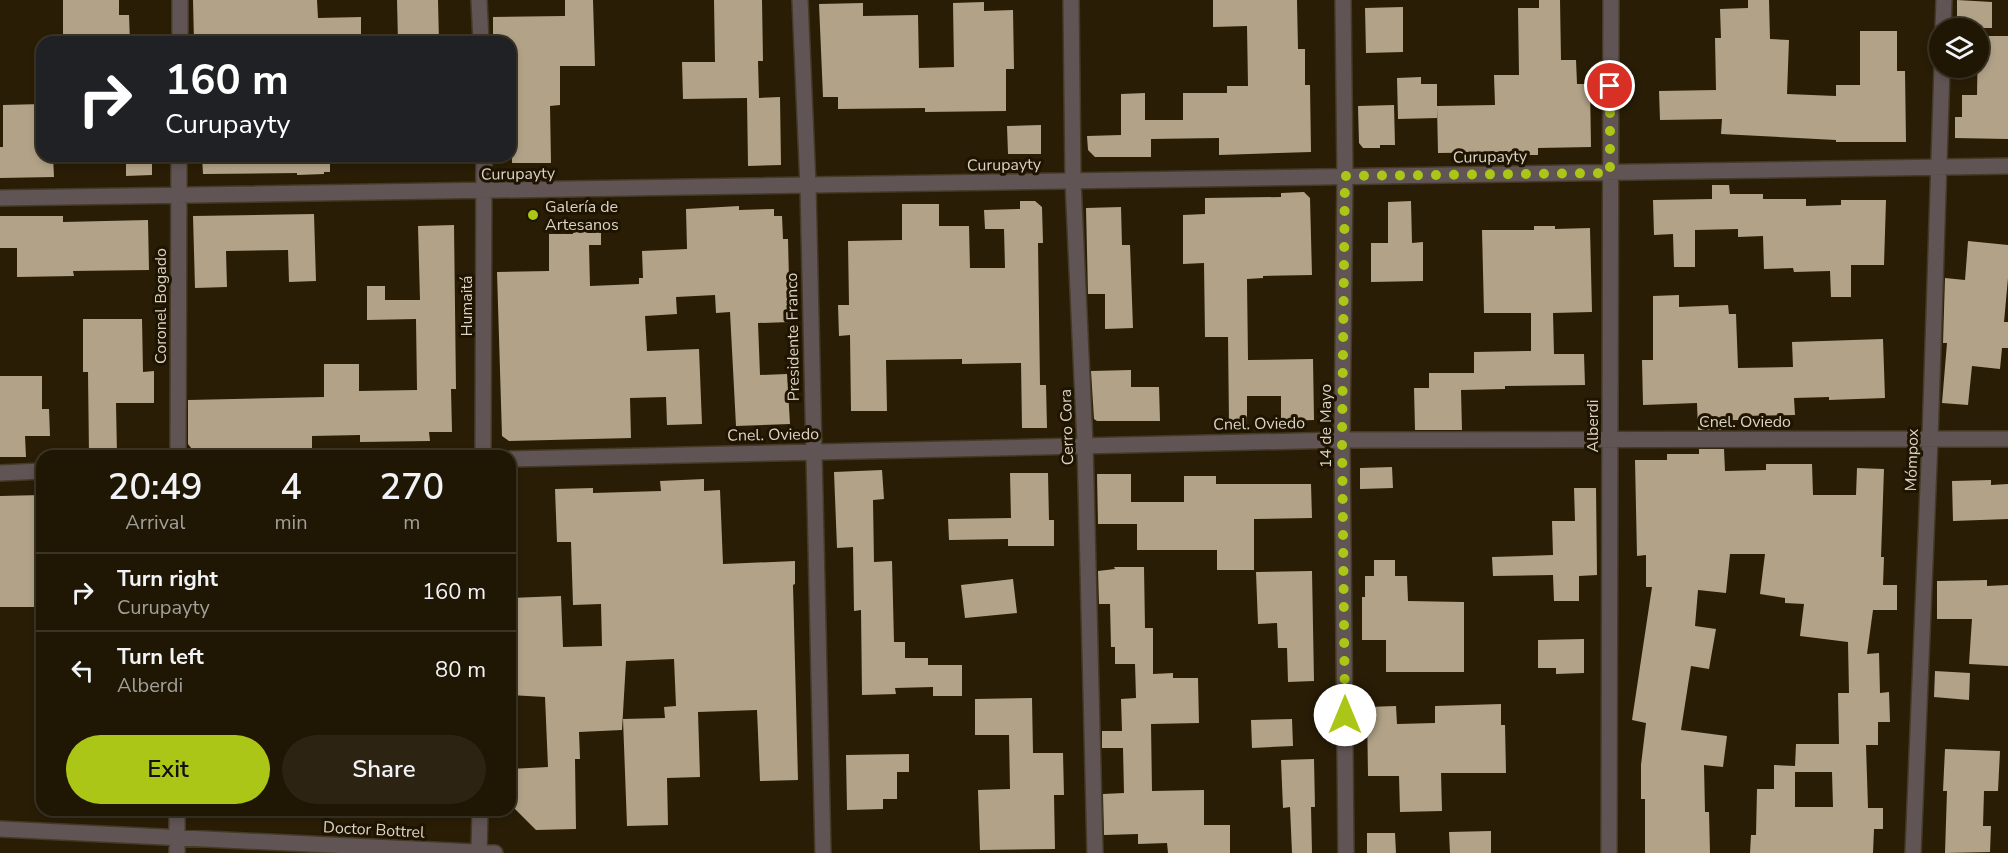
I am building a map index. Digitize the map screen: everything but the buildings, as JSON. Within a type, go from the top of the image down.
[{"type":"street","points":[[180,0],[180,36]]},
{"type":"street","points":[[479,0],[481,36]]},
{"type":"street","name":"Presidente Franco","points":[[800,0],[808,186],[812,452],[823,853]]},
{"type":"street","name":"Cerro Cora","points":[[1071,0],[1073,181],[1085,444],[1095,853]]},
{"type":"street","name":"14 de Mayo","points":[[1343,0],[1345,176],[1342,440],[1346,853]]},
{"type":"street","name":"Alberdi","points":[[1608,853],[1611,0]]},
{"type":"street","points":[[1943,18],[1944,0]]},
{"type":"street","name":"Mómpox","points":[[1913,853],[1942,78]]},
{"type":"street","name":"Coronel Bogado","points":[[178,450],[179,162]]},
{"type":"street","name":"Humaitá","points":[[483,450],[484,162]]},
{"type":"street","name":"Curupayty","points":[[0,198],[179,197],[2008,166]]},
{"type":"street","name":"Cnel. Oviedo","points":[[516,459],[1085,444],[1342,440],[2008,439]]},
{"type":"street","points":[[0,473],[36,471]]},
{"type":"street","points":[[177,816],[177,845]]},
{"type":"street","points":[[479,853],[480,816]]},
{"type":"street","name":"Doctor Bottrel","points":[[0,829],[177,845],[495,853]]},
{"type":"place","name":"Galería de Artesanos","points":[[533,215]]},
{"type":"route","points":[[1345,715],[1342,440],[1345,176],[1610,173],[1610,86]]}]
